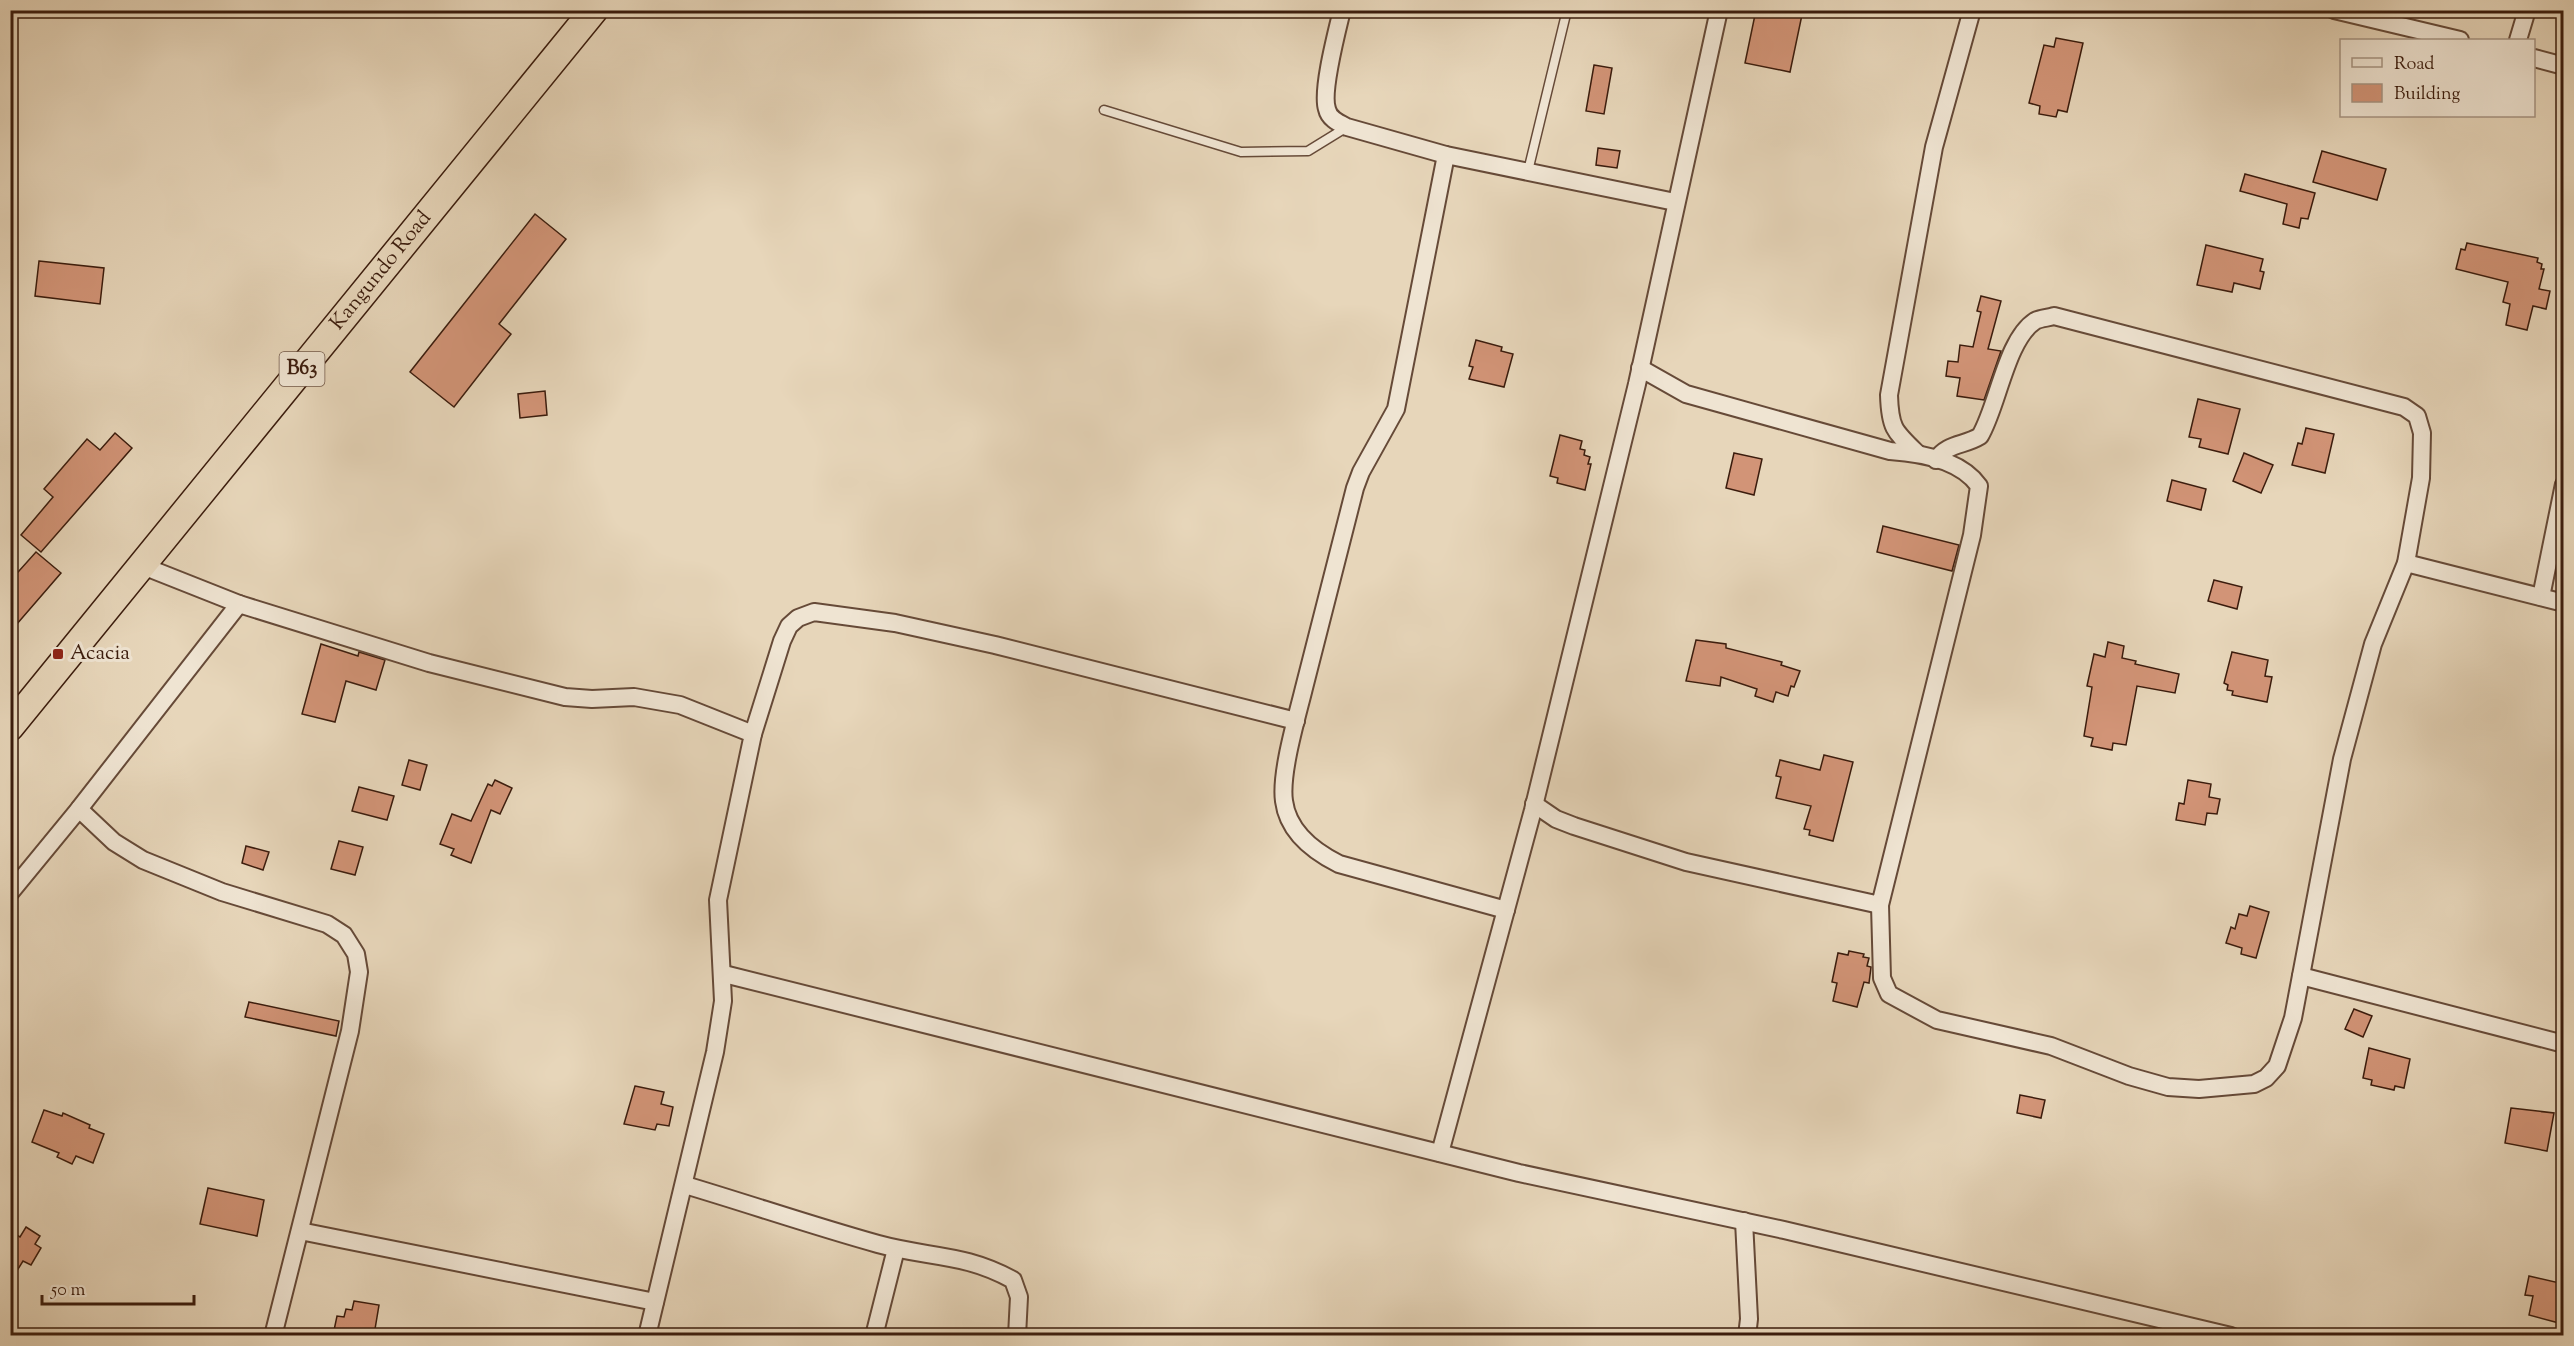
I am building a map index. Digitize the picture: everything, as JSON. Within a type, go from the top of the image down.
[{"type":"highway","name":"Kangundo Road","points":[[10,727],[594,10]]},
{"type":"street","points":[[1342,10],[1326,94],[1327,110],[1333,119],[1347,127],[1446,155],[1675,202]]},
{"type":"street","points":[[1440,1153],[1534,804],[1640,368],[1719,10]]},
{"type":"street","points":[[1917,453],[1899,435],[1890,421],[1889,395],[1934,147],[1972,10]]},
{"type":"street","points":[[2334,10],[2456,39]]},
{"type":"street","points":[[2518,39],[2527,10]]},
{"type":"street","points":[[2535,58],[2564,66]]},
{"type":"street","points":[[1446,155],[1396,409],[1361,472],[1355,488],[1296,721],[1284,801],[1290,821],[1305,843],[1317,853],[1339,864],[1506,910]]},
{"type":"street","points":[[1640,368],[1686,394],[1890,451],[1917,453],[1963,470],[1979,486],[1972,535],[1880,905],[1882,978],[1889,994],[1937,1020],[2051,1046],[2129,1076],[2168,1087],[2199,1089],[2254,1084],[2266,1078],[2277,1065],[2293,1018],[2342,759],[2373,644],[2406,563],[2421,478],[2422,433],[2417,416],[2404,407],[2054,316],[2036,321],[2026,330],[2017,345],[1980,436],[1971,442],[1950,446],[1942,451],[1936,460]]},
{"type":"street","points":[[2541,597],[2564,484]]},
{"type":"street","points":[[2406,563],[2564,603]]},
{"type":"street","points":[[143,566],[239,604],[429,663],[540,692],[592,699],[634,697],[681,705],[753,734]]},
{"type":"street","points":[[10,893],[80,810],[239,604]]},
{"type":"street","points":[[646,1335],[685,1185],[715,1052],[723,1001],[723,974],[717,922],[718,900],[753,734],[782,641],[789,626],[798,618],[814,612],[895,623],[1296,721]]},
{"type":"street","points":[[1534,804],[1556,819],[1574,826],[1686,862],[1880,905]]},
{"type":"street","points":[[80,810],[114,842],[143,860],[222,892],[327,924],[344,935],[356,954],[359,972],[350,1031],[273,1335]]},
{"type":"street","points":[[723,974],[1440,1153],[1744,1221],[2231,1335]]},
{"type":"street","points":[[2301,976],[2564,1044]]},
{"type":"street","points":[[685,1185],[896,1249],[959,1258],[989,1267],[1013,1280],[1019,1297],[1017,1335]]},
{"type":"street","points":[[1744,1221],[1749,1319],[1747,1335]]},
{"type":"street","points":[[300,1231],[655,1302]]},
{"type":"street","points":[[874,1335],[896,1249]]},
{"type":"lane","points":[[1528,171],[1567,10]]},
{"type":"lane","points":[[1104,110],[1241,152],[1308,151],[1347,127]]},
{"type":"building","points":[[1756,10],[1803,10],[1790,72],[1745,63]]},
{"type":"building","points":[[2056,38],[2083,43],[2067,112],[2058,110],[2056,117],[2039,114],[2040,106],[2029,103],[2044,45],[2054,47]]},
{"type":"building","points":[[1594,65],[1612,68],[1604,114],[1586,111]]},
{"type":"building","points":[[1598,148],[1620,151],[1617,168],[1596,165]]},
{"type":"building","points":[[2322,151],[2386,169],[2377,200],[2313,182]]},
{"type":"building","points":[[2245,174],[2315,193],[2308,219],[2301,218],[2299,228],[2283,224],[2287,204],[2240,191]]},
{"type":"building","points":[[535,214],[566,239],[499,324],[511,334],[454,407],[410,372]]},
{"type":"building","points":[[2467,243],[2538,258],[2537,262],[2542,264],[2541,269],[2544,269],[2539,289],[2550,291],[2546,309],[2533,306],[2527,330],[2506,325],[2510,304],[2503,302],[2508,282],[2456,269],[2461,249],[2465,250]]},
{"type":"building","points":[[2206,245],[2263,259],[2260,271],[2264,272],[2260,289],[2234,283],[2232,292],[2197,285]]},
{"type":"building","points":[[39,261],[104,268],[100,304],[35,296]]},
{"type":"building","points":[[1981,296],[2001,301],[1988,349],[2001,351],[1984,400],[1957,396],[1960,378],[1946,376],[1948,361],[1958,362],[1960,345],[1973,347],[1981,312],[1977,311]]},
{"type":"building","points":[[1476,340],[1502,347],[1501,351],[1513,354],[1504,387],[1469,379],[1473,367],[1469,366]]},
{"type":"building","points":[[545,391],[547,415],[520,418],[518,394]]},
{"type":"building","points":[[2198,399],[2240,409],[2228,454],[2199,447],[2201,439],[2189,437]]},
{"type":"building","points":[[2306,428],[2334,434],[2325,473],[2292,465],[2298,443],[2302,444]]},
{"type":"building","points":[[115,433],[132,448],[41,552],[21,535],[53,497],[44,489],[87,439],[100,450]]},
{"type":"building","points":[[1560,435],[1582,441],[1580,449],[1585,450],[1584,455],[1590,457],[1588,464],[1591,464],[1585,490],[1557,483],[1558,478],[1550,476]]},
{"type":"building","points":[[1734,453],[1762,459],[1754,495],[1726,488]]},
{"type":"building","points":[[2244,453],[2273,465],[2261,493],[2233,481]]},
{"type":"building","points":[[2172,480],[2206,489],[2201,510],[2167,501]]},
{"type":"building","points":[[1883,526],[1959,545],[1952,571],[1877,552]]},
{"type":"building","points":[[36,552],[61,573],[10,632],[10,581]]},
{"type":"building","points":[[2214,580],[2242,587],[2237,609],[2208,601]]},
{"type":"building","points":[[1696,640],[1726,644],[1726,648],[1782,662],[1781,665],[1800,671],[1794,687],[1791,686],[1788,696],[1776,692],[1773,702],[1755,696],[1757,689],[1721,677],[1720,686],[1686,681]]},
{"type":"building","points":[[2108,642],[2124,646],[2122,658],[2136,661],[2135,664],[2179,674],[2175,693],[2137,686],[2126,745],[2113,743],[2112,750],[2091,746],[2093,738],[2084,736],[2092,687],[2087,686],[2094,654],[2105,657]]},
{"type":"building","points":[[321,644],[358,656],[359,652],[385,660],[376,690],[346,681],[335,722],[302,714]]},
{"type":"building","points":[[2232,652],[2268,660],[2265,676],[2272,677],[2267,702],[2232,695],[2233,691],[2227,690],[2228,685],[2224,683]]},
{"type":"building","points":[[1824,755],[1853,762],[1833,841],[1809,835],[1810,830],[1804,829],[1811,806],[1776,798],[1781,777],[1776,776],[1780,760],[1820,770]]},
{"type":"building","points":[[409,760],[427,765],[420,790],[402,785]]},
{"type":"building","points":[[495,780],[512,788],[500,814],[491,810],[471,863],[451,855],[454,849],[440,844],[452,814],[471,821],[488,784],[492,786]]},
{"type":"building","points":[[2188,780],[2211,784],[2209,797],[2220,799],[2217,814],[2207,813],[2205,825],[2176,820],[2179,803],[2184,804]]},
{"type":"building","points":[[359,787],[394,796],[387,820],[352,811]]},
{"type":"building","points":[[339,841],[363,847],[355,875],[331,869]]},
{"type":"building","points":[[246,846],[269,852],[263,870],[242,863]]},
{"type":"building","points":[[2250,906],[2269,912],[2256,958],[2241,954],[2242,948],[2226,943],[2231,927],[2235,929],[2239,914],[2247,916]]},
{"type":"building","points":[[1849,951],[1864,954],[1863,957],[1869,958],[1867,966],[1871,967],[1869,983],[1864,982],[1857,1007],[1833,1001],[1837,983],[1832,982],[1838,953],[1848,955]]},
{"type":"building","points":[[249,1002],[339,1021],[336,1036],[245,1017]]},
{"type":"building","points":[[2354,1009],[2372,1016],[2363,1037],[2345,1029]]},
{"type":"building","points":[[2369,1048],[2410,1059],[2404,1088],[2395,1086],[2394,1090],[2371,1085],[2372,1080],[2363,1078]]},
{"type":"building","points":[[635,1086],[664,1092],[661,1104],[673,1107],[669,1126],[657,1124],[655,1130],[624,1124]]},
{"type":"building","points":[[2020,1095],[2045,1100],[2041,1118],[2017,1113]]},
{"type":"building","points":[[2511,1108],[2554,1113],[2547,1151],[2505,1143]]},
{"type":"building","points":[[44,1110],[62,1116],[63,1113],[104,1134],[93,1163],[76,1156],[72,1164],[57,1157],[59,1153],[32,1142]]},
{"type":"building","points":[[208,1188],[264,1200],[257,1236],[200,1224]]},
{"type":"building","points":[[26,1227],[40,1236],[35,1244],[41,1248],[31,1265],[23,1261],[10,1282],[10,1231],[20,1237]]},
{"type":"building","points":[[2529,1276],[2564,1284],[2564,1306],[2559,1323],[2529,1315],[2533,1296],[2525,1295]]},
{"type":"building","points":[[354,1301],[379,1305],[374,1335],[333,1335],[337,1316],[344,1317],[346,1309],[352,1310]]},
{"type":"place","name":"Acacia","points":[[58,654]]}]
